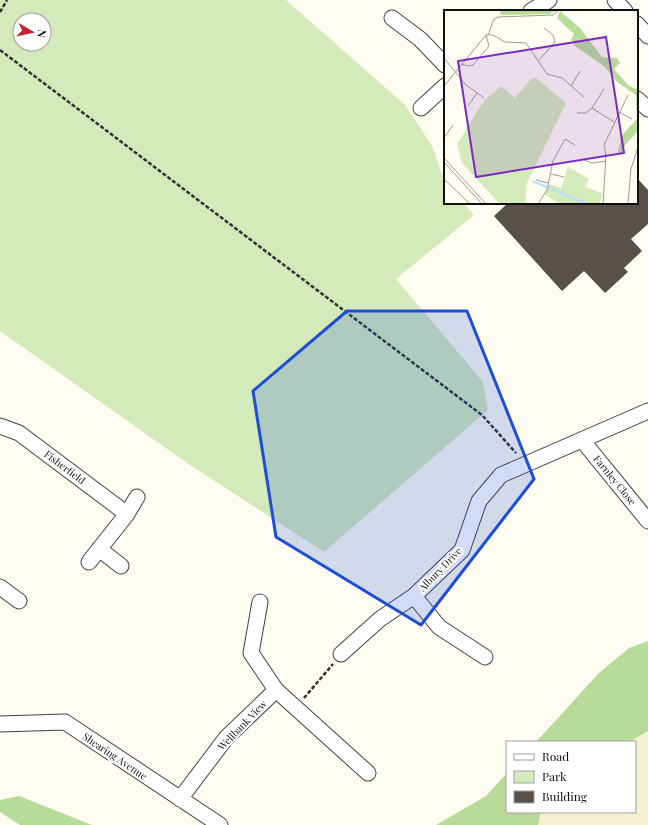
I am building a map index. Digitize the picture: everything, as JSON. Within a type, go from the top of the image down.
[{"type":"street","points":[[532,10],[549,0]]},
{"type":"street","points":[[615,0],[624,10]]},
{"type":"street","points":[[392,18],[420,39],[444,64]]},
{"type":"street","points":[[638,25],[648,36]]},
{"type":"street","points":[[421,108],[444,87]]},
{"type":"street","points":[[638,100],[648,109]]},
{"type":"street","name":"Albury Drive","points":[[341,654],[380,619],[414,596],[462,550],[479,501],[501,475],[648,411]]},
{"type":"street","name":"Fisherfield","points":[[0,426],[19,433],[127,514]]},
{"type":"street","name":"Farnley Close","points":[[582,440],[648,521]]},
{"type":"street","points":[[89,562],[127,514],[137,497]]},
{"type":"street","points":[[99,549],[121,566]]},
{"type":"street","points":[[2,592],[19,601]]},
{"type":"street","points":[[414,596],[439,627],[485,657]]},
{"type":"street","points":[[260,602],[251,653],[276,690],[368,773]]},
{"type":"street","name":"Wellbank View","points":[[180,799],[226,738],[276,690]]},
{"type":"street","name":"Shearing Avenue","points":[[0,724],[65,722],[220,825]]},
{"type":"path","points":[[0,12],[7,0]]},
{"type":"path","points":[[0,50],[482,415],[496,433],[527,464]]},
{"type":"path","points":[[295,708],[341,654]]},
{"type":"highlighted area","points":[[347,311],[467,311],[534,479],[421,625],[276,537],[253,391]]},
{"type":"shaded area","points":[[648,731],[648,825],[538,825],[541,813],[636,813],[636,741],[631,741]]},
{"type":"green space","points":[[0,0],[286,0],[405,105],[432,146],[444,180],[444,204],[464,204],[474,215],[396,279],[483,382],[488,410],[324,552],[187,463],[0,331]]},
{"type":"green space","points":[[648,641],[648,731],[631,741],[537,741],[599,673],[629,648]]},
{"type":"green space","points":[[506,774],[506,813],[541,813],[538,825],[436,825],[486,796]]},
{"type":"green space","points":[[19,796],[92,825],[20,825],[0,812],[0,800]]},
{"type":"building","points":[[638,179],[648,190],[648,224],[631,239],[642,251],[624,268],[628,272],[605,293],[584,271],[562,291],[494,216],[507,204],[638,204]]}]
